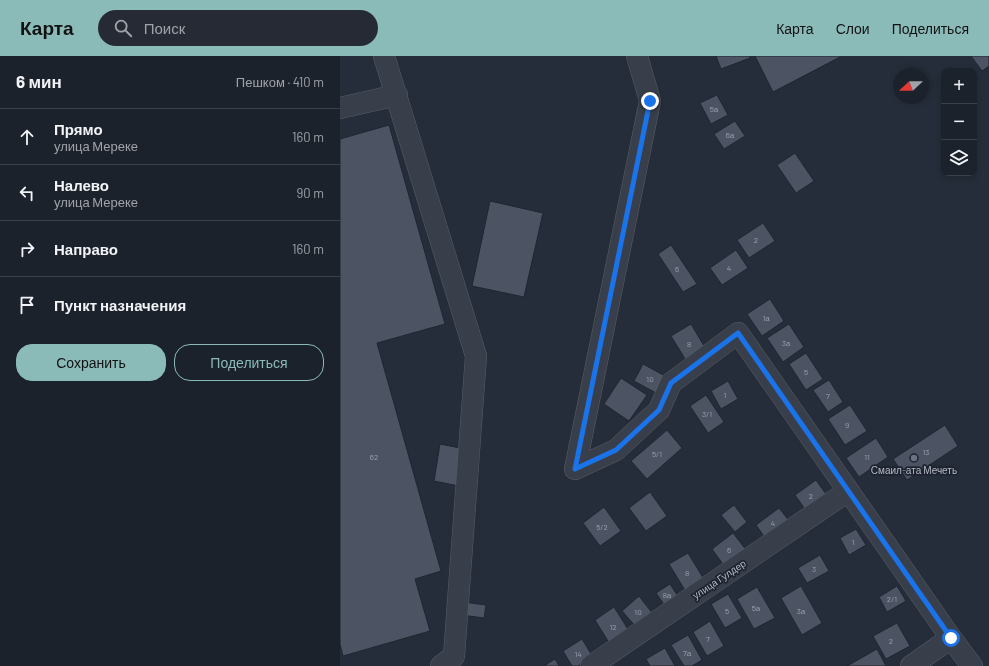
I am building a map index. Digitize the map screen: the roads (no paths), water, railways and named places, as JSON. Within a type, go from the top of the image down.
[{"type":"street","points":[[384,56],[476,356],[454,656],[440,666]]},
{"type":"street","points":[[637,56],[650,101],[575,469],[616,450],[659,410],[671,383],[738,333],[972,666]]},
{"type":"street","points":[[340,108],[397,95]]},
{"type":"street","name":"улица Гулдер","points":[[591,666],[848,491]]},
{"type":"street","points":[[911,666],[951,638]]},
{"type":"place","name":"Смаил-ата Мечеть","points":[[914,458]]}]
